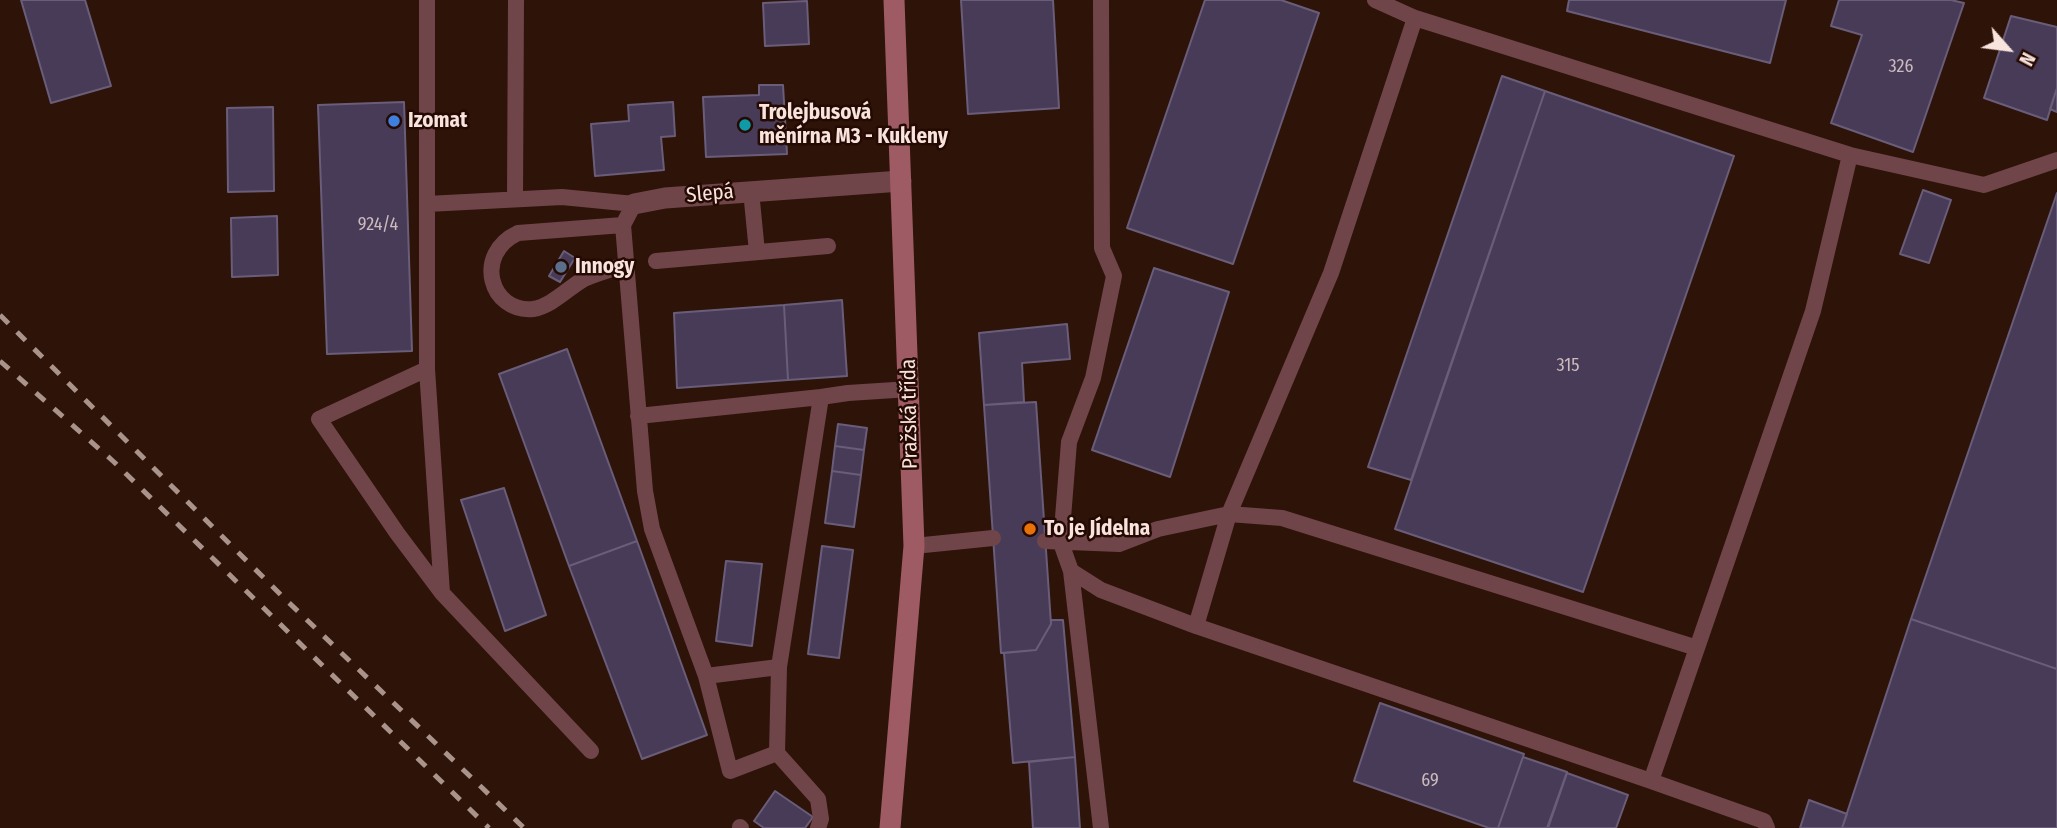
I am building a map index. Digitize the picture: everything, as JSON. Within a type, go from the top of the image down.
[{"type":"street","name":"Pražská třída","points":[[890,828],[915,546],[894,0]]},
{"type":"street","name":"Slepá","points":[[634,204],[665,198],[901,181]]},
{"type":"lane","points":[[427,0],[427,369],[442,593]]},
{"type":"lane","points":[[515,199],[516,0]]},
{"type":"lane","points":[[1101,0],[1102,248],[1114,275],[1093,378],[1069,442],[1053,542],[1071,571],[1101,828]]},
{"type":"lane","points":[[1375,0],[1415,18],[1850,155],[1984,185],[2057,160]]},
{"type":"lane","points":[[1195,625],[1229,514],[1331,273],[1415,18]]},
{"type":"lane","points":[[1651,781],[1812,311],[1850,155]]},
{"type":"lane","points":[[751,191],[757,253]]},
{"type":"lane","points":[[427,204],[562,197],[634,204],[623,225],[625,265],[645,491],[652,529],[706,676],[730,771],[776,753]]},
{"type":"lane","points":[[623,225],[518,233],[507,239],[493,256],[492,282],[497,291],[513,306],[533,309],[543,306],[586,279],[625,265]]},
{"type":"lane","points":[[656,261],[828,246]]},
{"type":"lane","points":[[427,369],[319,419],[397,533],[442,593],[591,751]]},
{"type":"lane","points":[[638,416],[848,393],[910,390]]},
{"type":"lane","points":[[818,828],[821,818],[818,799],[776,753],[779,667],[821,397]]},
{"type":"lane","points":[[1053,542],[1119,544],[1158,529],[1229,514],[1282,518],[1697,648]]},
{"type":"lane","points":[[915,546],[993,538]]},
{"type":"lane","points":[[1071,571],[1101,590],[1195,625],[1764,821],[1767,828]]},
{"type":"lane","points":[[706,676],[779,667]]},
{"type":"building","points":[[21,0],[85,0],[111,86],[51,103]]},
{"type":"building","points":[[961,0],[1053,0],[1059,108],[968,114]]},
{"type":"building","points":[[1205,0],[1281,0],[1319,13],[1233,264],[1127,228]]},
{"type":"building","points":[[1569,0],[1786,0],[1770,63],[1567,11]]},
{"type":"building","points":[[1839,0],[1951,0],[1964,3],[1913,152],[1831,123],[1862,35],[1831,26]]},
{"type":"building","points":[[807,1],[809,44],[765,46],[763,3]]},
{"type":"building","points":[[2011,16],[2057,27],[2057,88],[2047,120],[1984,98]]},
{"type":"building","points":[[1502,76],[1545,91],[1411,480],[1368,467]]},
{"type":"building","name":"Trolejbusová měnírna M3 - Kukleny","points":[[759,85],[783,85],[787,154],[706,157],[703,97],[759,95]]},
{"type":"building","points":[[2057,88],[2057,112],[2050,109]]},
{"type":"building","points":[[1545,91],[1734,156],[1583,592],[1395,529]]},
{"type":"building","points":[[404,102],[412,351],[327,354],[318,105]]},
{"type":"building","points":[[673,102],[675,136],[661,137],[664,170],[595,176],[591,124],[629,121],[628,105]]},
{"type":"building","points":[[273,107],[274,191],[228,192],[227,108]]},
{"type":"building","points":[[1923,190],[1951,200],[1929,263],[1900,254]]},
{"type":"building","points":[[2057,193],[2057,669],[1911,619]]},
{"type":"building","points":[[277,216],[278,275],[232,277],[231,218]]},
{"type":"building","points":[[564,251],[575,258],[560,282],[549,276]]},
{"type":"building","points":[[1154,268],[1229,292],[1170,477],[1092,450]]},
{"type":"building","points":[[842,300],[847,376],[788,380],[784,305]]},
{"type":"building","points":[[784,305],[788,380],[677,388],[674,313]]},
{"type":"building","points":[[1067,324],[1070,359],[1022,363],[1024,402],[984,405],[979,333]]},
{"type":"building","points":[[567,349],[637,541],[569,566],[499,374]]},
{"type":"building","points":[[1036,402],[1051,624],[1036,650],[1001,653],[984,405]]},
{"type":"building","points":[[838,424],[867,428],[864,450],[835,446]]},
{"type":"building","points":[[835,446],[864,450],[861,475],[832,471]]},
{"type":"building","points":[[832,471],[861,475],[854,527],[825,523]]},
{"type":"building","points":[[504,488],[546,615],[505,631],[461,500]]},
{"type":"building","points":[[637,541],[707,735],[642,759],[569,566]]},
{"type":"building","points":[[822,546],[853,550],[839,658],[808,654]]},
{"type":"building","points":[[726,561],[762,564],[752,646],[716,641]]},
{"type":"building","points":[[1911,619],[2057,669],[2057,828],[1842,828]]},
{"type":"building","points":[[1051,620],[1063,620],[1075,757],[1013,763],[1004,653],[1036,650]]},
{"type":"building","points":[[1380,703],[1524,754],[1498,828],[1489,828],[1354,781]]},
{"type":"building","points":[[1075,757],[1080,828],[1033,828],[1029,762]]},
{"type":"building","points":[[1523,757],[1567,772],[1547,828],[1498,828]]},
{"type":"building","points":[[1567,773],[1628,795],[1616,828],[1548,828]]},
{"type":"building","points":[[775,791],[813,817],[805,828],[764,828],[754,821]]},
{"type":"building","points":[[1809,800],[1847,814],[1842,828],[1800,828]]},
{"type":"railway","points":[[0,315],[283,597],[524,828]]},
{"type":"railway","points":[[0,361],[114,462],[489,828]]},
{"type":"place","name":"Izomat","points":[[394,121]]},
{"type":"place","name":"Trolejbusová měnírna M3 - Kukleny","points":[[745,125]]},
{"type":"place","name":"Innogy","points":[[561,267]]},
{"type":"place","name":"To je Jídelna","points":[[1030,529]]}]
